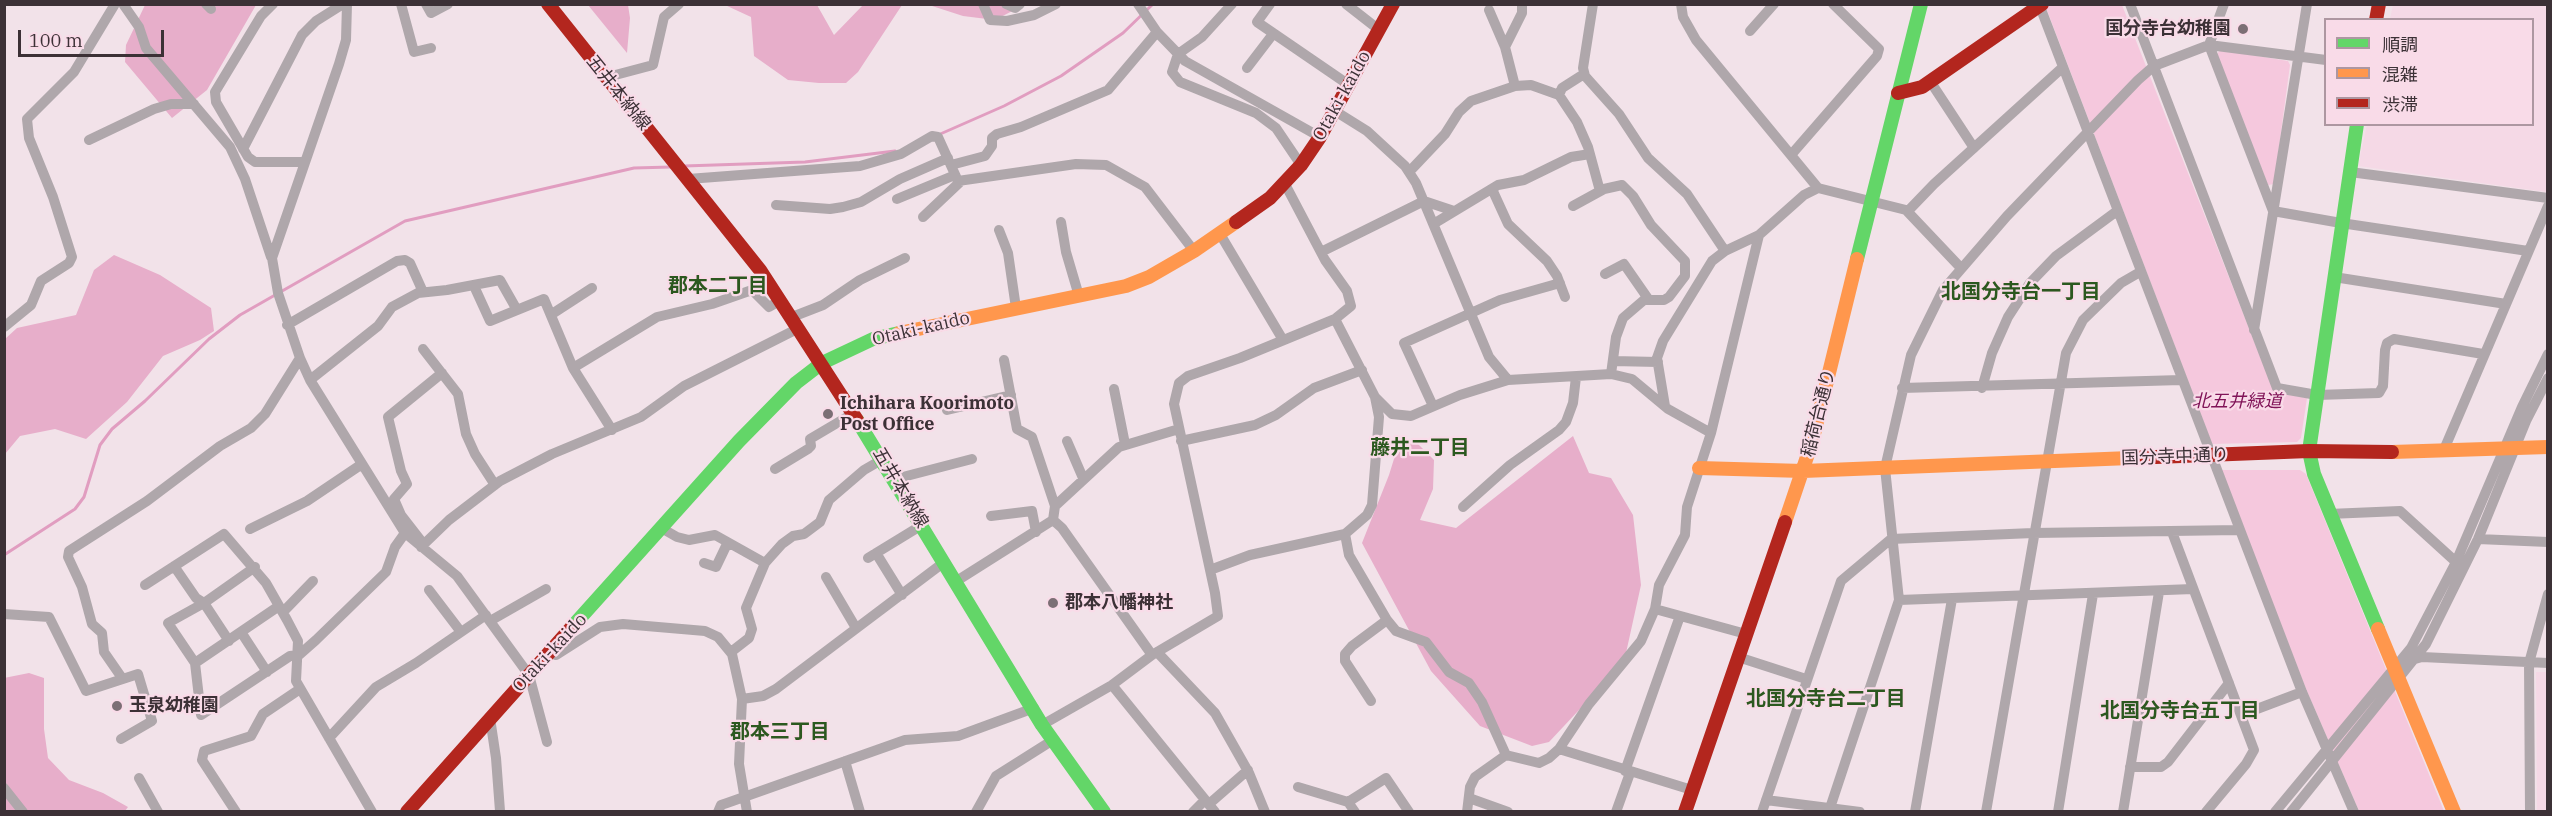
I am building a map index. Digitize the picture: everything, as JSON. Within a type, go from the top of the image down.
[{"type":"main road","name":"五井本納線","points":[[548,4],[604,78],[760,270],[781,300],[896,479],[943,563],[1034,708],[1042,725],[1104,812]]},
{"type":"main road","name":"Otaki-kaido","points":[[407,812],[777,400],[822,363],[892,333],[1138,282],[1194,251],[1250,214],[1285,184],[1301,165],[1335,111],[1393,4]]},
{"type":"main road","name":"稲荷台通り","points":[[1684,812],[1803,471],[1921,4]]},
{"type":"main road","points":[[1898,93],[1922,87],[2040,6]]},
{"type":"main road","points":[[2357,126],[2309,452],[2314,474],[2330,514],[2454,812]]},
{"type":"main road","name":"国分寺中通り","points":[[1699,468],[1803,471],[2045,460],[2309,452],[2443,452],[2547,447]]},
{"type":"street","points":[[4,327],[31,305],[41,281],[69,263],[72,257],[53,197],[29,138],[27,119],[74,72],[115,4]]},
{"type":"street","points":[[123,4],[139,27],[146,48],[230,147],[245,179],[272,258],[273,274],[287,325],[310,380],[405,533],[456,576],[529,675],[547,742]]},
{"type":"street","points":[[273,4],[261,16],[214,92],[216,102],[243,149],[255,162],[304,162]]},
{"type":"street","points":[[272,258],[344,48],[344,4]]},
{"type":"street","points":[[243,149],[302,35],[316,21],[344,4]]},
{"type":"street","points":[[400,4],[414,52],[431,48]]},
{"type":"street","points":[[426,4],[431,12],[448,4]]},
{"type":"street","points":[[604,78],[653,65],[664,17],[679,4]]},
{"type":"street","points":[[983,4],[990,20],[1007,21],[1034,15],[1056,4]]},
{"type":"street","points":[[1006,4],[1015,8],[1020,4]]},
{"type":"street","points":[[1138,4],[1157,33],[1198,70],[1320,137]]},
{"type":"street","points":[[1232,4],[1202,37],[1178,54],[1172,72],[1180,82],[1256,113],[1276,128],[1301,165]]},
{"type":"street","points":[[1270,4],[1257,22],[1349,86]]},
{"type":"street","points":[[1346,4],[1378,29]]},
{"type":"street","points":[[1505,47],[1522,13],[1522,4]]},
{"type":"street","points":[[1593,4],[1584,74],[1594,89],[1619,114],[1648,158],[1687,194],[1725,251]]},
{"type":"street","points":[[1681,4],[1683,17],[1696,40],[1818,188],[1871,200],[1908,212],[1960,267]]},
{"type":"street","points":[[1750,31],[1774,4]]},
{"type":"street","points":[[1791,155],[1877,56],[1879,49],[1833,4]]},
{"type":"street","points":[[2130,4],[2277,388],[2317,395],[2379,393],[2383,386],[2385,350],[2387,343],[2394,339],[2483,354]]},
{"type":"street","points":[[2224,4],[2210,45],[2273,211]]},
{"type":"street","points":[[2254,331],[2307,4]]},
{"type":"street","points":[[2040,6],[2302,692],[2354,812]]},
{"type":"street","points":[[1489,10],[1505,47],[1515,86]]},
{"type":"street","points":[[897,199],[985,156],[992,146],[992,138],[997,134],[1021,127],[1108,90],[1157,33]]},
{"type":"street","points":[[1247,68],[1273,34]]},
{"type":"street","points":[[1830,808],[1899,600],[1885,468],[1911,356],[1943,290],[1960,267],[2154,66],[2210,45],[2324,60]]},
{"type":"street","points":[[1908,212],[2062,68]]},
{"type":"street","points":[[1559,95],[1562,88],[1584,74]]},
{"type":"street","points":[[1930,81],[1974,148]]},
{"type":"street","points":[[1409,172],[1446,134],[1459,112],[1471,101],[1515,86],[1532,85],[1559,95],[1577,122],[1590,154],[1600,191]]},
{"type":"street","points":[[89,140],[154,109],[171,104],[194,104]]},
{"type":"street","points":[[1335,111],[1367,131],[1409,172],[1435,223],[1489,357],[1508,380]]},
{"type":"street","points":[[688,179],[860,166],[901,154],[932,136],[938,137],[954,170]]},
{"type":"street","points":[[1435,223],[1492,189],[1524,180],[1571,157],[1590,154]]},
{"type":"street","points":[[776,205],[830,210],[861,202],[900,179],[954,170],[1076,164],[1106,165],[1145,187],[1194,251]]},
{"type":"street","points":[[923,217],[954,170]]},
{"type":"street","points":[[2350,172],[2547,198]]},
{"type":"street","points":[[1042,725],[1112,684],[1154,654],[1218,616],[1174,404],[1179,383],[1188,376],[1335,319],[1351,306],[1351,299],[1321,252],[1285,184]]},
{"type":"street","points":[[1573,206],[1616,185],[1628,189],[1651,225],[1681,254],[1685,261],[1685,276],[1669,297],[1664,300],[1649,300],[1635,306],[1623,318],[1616,337],[1611,374]]},
{"type":"street","points":[[1665,406],[1657,358],[1663,341],[1712,261],[1725,251],[1759,235],[1804,195],[1818,188]]},
{"type":"street","points":[[1492,189],[1508,224],[1546,261],[1560,283],[1565,297]]},
{"type":"street","points":[[1321,252],[1424,201],[1454,211]]},
{"type":"street","points":[[2443,452],[2547,206]]},
{"type":"street","points":[[1982,388],[1992,353],[2008,317],[2030,283],[2056,256],[2117,211]]},
{"type":"street","points":[[2273,211],[2528,251]]},
{"type":"street","points":[[1061,222],[1066,252],[1079,296]]},
{"type":"street","points":[[999,230],[1008,253],[1016,308]]},
{"type":"street","points":[[1220,234],[1283,340]]},
{"type":"street","points":[[1467,812],[1470,787],[1475,777],[1506,755],[1539,763],[1559,749],[1589,704],[1641,641],[1655,609],[1659,585],[1685,535],[1687,507],[1711,433],[1759,235]]},
{"type":"street","points":[[422,546],[449,520],[495,485],[552,454],[641,417],[684,386],[795,322],[860,280],[905,258]]},
{"type":"street","points":[[287,325],[397,261],[405,260],[410,263],[423,292]]},
{"type":"street","points":[[1605,274],[1624,264],[1649,300]]},
{"type":"street","points":[[1986,812],[2045,460],[2066,353],[2084,320],[2121,283],[2140,272]]},
{"type":"street","points":[[2334,277],[2506,304]]},
{"type":"street","points":[[310,380],[378,326],[392,307],[423,292],[474,286],[500,280],[517,310]]},
{"type":"street","points":[[1433,406],[1404,343],[1500,300],[1560,283]]},
{"type":"street","points":[[474,286],[490,321],[544,299],[573,368],[612,430]]},
{"type":"street","points":[[552,314],[592,288]]},
{"type":"street","points":[[573,368],[657,317],[712,304],[752,290],[769,307],[781,300]]},
{"type":"street","points":[[1335,319],[1375,397],[1387,411],[1401,417],[1412,416],[1433,406],[1508,380],[1611,374],[1632,379],[1685,420],[1711,433]]},
{"type":"street","points":[[423,349],[458,393],[466,434],[475,454],[495,485]]},
{"type":"street","points":[[2275,812],[2327,750],[2397,674],[2415,659],[2436,626],[2478,539],[2509,449],[2547,354]]},
{"type":"street","points":[[122,678],[104,652],[102,633],[92,624],[82,587],[68,557],[69,551],[147,501],[220,446],[251,428],[265,414],[300,358]]},
{"type":"street","points":[[955,582],[1053,520],[1055,506],[1032,437],[1017,429],[1004,360]]},
{"type":"street","points":[[1613,361],[1658,362]]},
{"type":"street","points":[[1181,441],[1256,425],[1276,415],[1314,388],[1362,370]]},
{"type":"street","points":[[422,546],[401,515],[394,499],[395,494],[405,489],[407,484],[401,471],[388,417],[442,374]]},
{"type":"street","points":[[1463,507],[1510,465],[1559,430],[1566,422],[1573,403],[1576,377]]},
{"type":"street","points":[[2291,812],[2332,762],[2397,674],[2421,632],[2509,449],[2547,378]]},
{"type":"street","points":[[1902,388],[1982,388],[2181,380]]},
{"type":"street","points":[[1114,389],[1125,444]]},
{"type":"street","points":[[947,410],[1011,394]]},
{"type":"street","points":[[1210,570],[1250,555],[1345,534],[1367,515],[1372,505],[1378,417],[1375,397]]},
{"type":"street","points":[[775,469],[808,449],[811,446],[810,439],[854,413]]},
{"type":"street","points":[[1055,506],[1083,478],[1125,444],[1179,429]]},
{"type":"street","points":[[1067,441],[1083,478]]},
{"type":"street","points":[[731,652],[749,638],[752,629],[746,608],[765,563],[782,544],[793,536],[804,534],[820,522],[829,501],[864,470],[883,459]]},
{"type":"street","points":[[896,479],[972,459]]},
{"type":"street","points":[[250,529],[307,501],[362,464]]},
{"type":"street","points":[[991,516],[1026,509],[1032,511],[1036,532]]},
{"type":"street","points":[[2330,514],[2400,511],[2456,562]]},
{"type":"street","points":[[1053,520],[1062,528],[1154,654],[1215,713],[1248,770],[1265,812]]},
{"type":"street","points":[[902,595],[872,555],[922,525]]},
{"type":"street","points":[[663,529],[677,537],[689,540],[715,535],[727,544],[765,563]]},
{"type":"street","points":[[1762,812],[1841,581],[1892,539],[2033,533],[2239,530]]},
{"type":"street","points":[[2172,532],[2254,750],[2206,812]]},
{"type":"street","points":[[255,567],[204,603],[168,623],[195,663],[201,715],[290,656],[299,654],[386,572],[396,547],[405,533]]},
{"type":"street","points":[[145,585],[224,534],[255,567],[281,609],[298,641],[299,654],[295,671],[300,689],[372,812]]},
{"type":"street","points":[[1345,534],[1349,555],[1387,620],[1396,631],[1426,642],[1449,672],[1469,684],[1482,702],[1506,755]]},
{"type":"street","points":[[2478,539],[2547,542]]},
{"type":"street","points":[[704,563],[716,567],[727,544]]},
{"type":"street","points":[[742,699],[763,696],[776,689],[943,563]]},
{"type":"street","points":[[174,566],[196,598],[204,603],[229,641]]},
{"type":"street","points":[[826,577],[856,628]]},
{"type":"street","points":[[195,663],[281,609],[313,581]]},
{"type":"street","points":[[329,738],[376,687],[461,632],[546,589]]},
{"type":"street","points":[[1899,600],[2193,589]]},
{"type":"street","points":[[429,590],[461,632]]},
{"type":"street","points":[[2123,812],[2159,592]]},
{"type":"street","points":[[2058,812],[2093,594]]},
{"type":"street","points":[[2530,812],[2529,663],[2542,634],[2547,594]]},
{"type":"street","points":[[1915,812],[1952,599]]},
{"type":"street","points":[[1655,609],[1746,634]]},
{"type":"street","points":[[4,614],[50,616],[86,691],[138,674],[152,721],[120,740]]},
{"type":"street","points":[[1616,812],[1627,772],[1680,616]]},
{"type":"street","points":[[1371,701],[1345,661],[1345,654],[1352,646],[1387,620]]},
{"type":"street","points":[[540,663],[600,627],[623,624],[705,631],[718,637],[731,652],[742,699],[739,764],[747,812]]},
{"type":"street","points":[[241,632],[267,672]]},
{"type":"street","points":[[1738,657],[1806,679]]},
{"type":"street","points":[[2415,659],[2422,657],[2547,663]]},
{"type":"street","points":[[2130,767],[2161,767],[2168,762],[2229,683]]},
{"type":"street","points":[[1112,684],[1210,805]]},
{"type":"street","points":[[236,812],[202,760],[204,751],[251,736],[263,714],[300,689]]},
{"type":"street","points":[[2241,715],[2302,692]]},
{"type":"street","points":[[718,812],[721,805],[905,740],[958,736],[1034,708]]},
{"type":"street","points":[[490,718],[500,811]]},
{"type":"street","points":[[976,812],[996,776],[1053,740]]},
{"type":"street","points":[[1559,749],[1627,772],[1692,789]]},
{"type":"street","points":[[845,761],[860,812]]},
{"type":"street","points":[[1193,812],[1210,805],[1248,770]]},
{"type":"street","points":[[139,778],[158,812]]},
{"type":"street","points":[[1298,787],[1352,807],[1386,778],[1409,812]]},
{"type":"street","points":[[4,788],[22,812]]},
{"type":"street","points":[[1469,798],[1508,812]]},
{"type":"street","points":[[1766,800],[1860,812]]},
{"type":"shaded area","points":[[1017,4],[1018,8],[995,20],[963,16],[929,5]]},
{"type":"shaded area","points":[[145,5],[256,5],[207,90],[172,118],[125,62],[126,45]]},
{"type":"shaded area","points":[[588,5],[628,5],[630,18],[627,53]]},
{"type":"shaded area","points":[[725,5],[817,5],[834,35],[863,5],[902,5],[858,72],[846,83],[819,83],[788,80],[754,56],[751,17]]},
{"type":"shaded area","points":[[2393,5],[2547,5],[2547,192],[2358,166],[2367,126],[2534,126],[2534,18],[2390,18]]},
{"type":"shaded area","points":[[114,255],[160,275],[211,308],[214,331],[200,340],[163,356],[127,402],[86,439],[55,429],[20,436],[5,454],[5,339],[17,328],[76,315],[94,270]]},
{"type":"shaded area","points":[[1573,436],[1589,473],[1611,478],[1633,515],[1641,585],[1624,662],[1549,742],[1532,746],[1480,726],[1431,671],[1362,543],[1398,446],[1416,442],[1434,460],[1433,489],[1420,520],[1456,528]]},
{"type":"shaded area","points":[[2536,672],[2547,672],[2547,811],[2537,811]]},
{"type":"shaded area","points":[[29,673],[44,678],[44,729],[48,758],[69,780],[103,793],[128,807],[125,811],[5,811],[4,678]]},
{"type":"green space","name":"北五井緑道","points":[[2045,5],[2122,5],[2274,392],[2307,398],[2301,438],[2297,442],[2212,444]]},
{"type":"green space","points":[[2220,50],[2288,61],[2290,65],[2274,184],[2268,185],[2217,54]]},
{"type":"green space","points":[[2221,470],[2300,470],[2306,474],[2444,811],[2359,811],[2306,689]]},
{"type":"waterway","points":[[938,135],[1004,106],[1061,76],[1123,33],[1153,4]]},
{"type":"waterway","points":[[684,166],[805,162],[895,151]]},
{"type":"waterway","points":[[4,555],[75,509],[84,497],[100,445],[112,429],[145,401],[209,339],[240,315],[405,221],[634,168],[671,167]]},
{"type":"traffic: fast","points":[[1857,259],[1921,4]]},
{"type":"traffic: fast","points":[[2357,126],[2309,451],[2314,474],[2378,629]]},
{"type":"traffic: fast","points":[[572,627],[739,441],[796,383],[822,363],[873,339],[899,333]]},
{"type":"traffic: fast","points":[[857,420],[1042,725],[1104,812]]},
{"type":"traffic: slow","points":[[899,333],[1126,286],[1149,277],[1194,251],[1236,222]]},
{"type":"traffic: slow","points":[[1785,522],[1812,442],[1857,259]]},
{"type":"traffic: slow","points":[[2392,452],[2548,447]]},
{"type":"traffic: slow","points":[[1699,468],[1803,471],[2130,458]]},
{"type":"traffic: slow","points":[[2378,629],[2454,812]]},
{"type":"traffic: jam","points":[[548,4],[760,270],[857,420]]},
{"type":"traffic: jam","points":[[1236,222],[1270,198],[1301,165],[1320,137],[1393,4]]},
{"type":"traffic: jam","points":[[1898,93],[1922,87],[2042,4]]},
{"type":"traffic: jam","points":[[2376,18],[2379,4]]},
{"type":"traffic: jam","points":[[2130,458],[2309,451],[2392,452]]},
{"type":"traffic: jam","points":[[1685,812],[1785,522]]},
{"type":"traffic: jam","points":[[407,812],[572,627]]},
{"type":"place","name":"国分寺台幼稚園","points":[[2243,29]]},
{"type":"place","name":"Ichihara Koorimoto Post Office","points":[[828,414]]},
{"type":"place","name":"郡本八幡神社","points":[[1053,603]]},
{"type":"place","name":"玉泉幼稚園","points":[[117,706]]},
{"type":"district","name":"郡本二丁目","points":[[718,286]]},
{"type":"district","name":"北国分寺台一丁目","points":[[2021,292]]},
{"type":"district","name":"藤井二丁目","points":[[1420,448]]},
{"type":"district","name":"北国分寺台二丁目","points":[[1826,699]]},
{"type":"district","name":"北国分寺台五丁目","points":[[2180,711]]},
{"type":"district","name":"郡本三丁目","points":[[780,732]]}]
